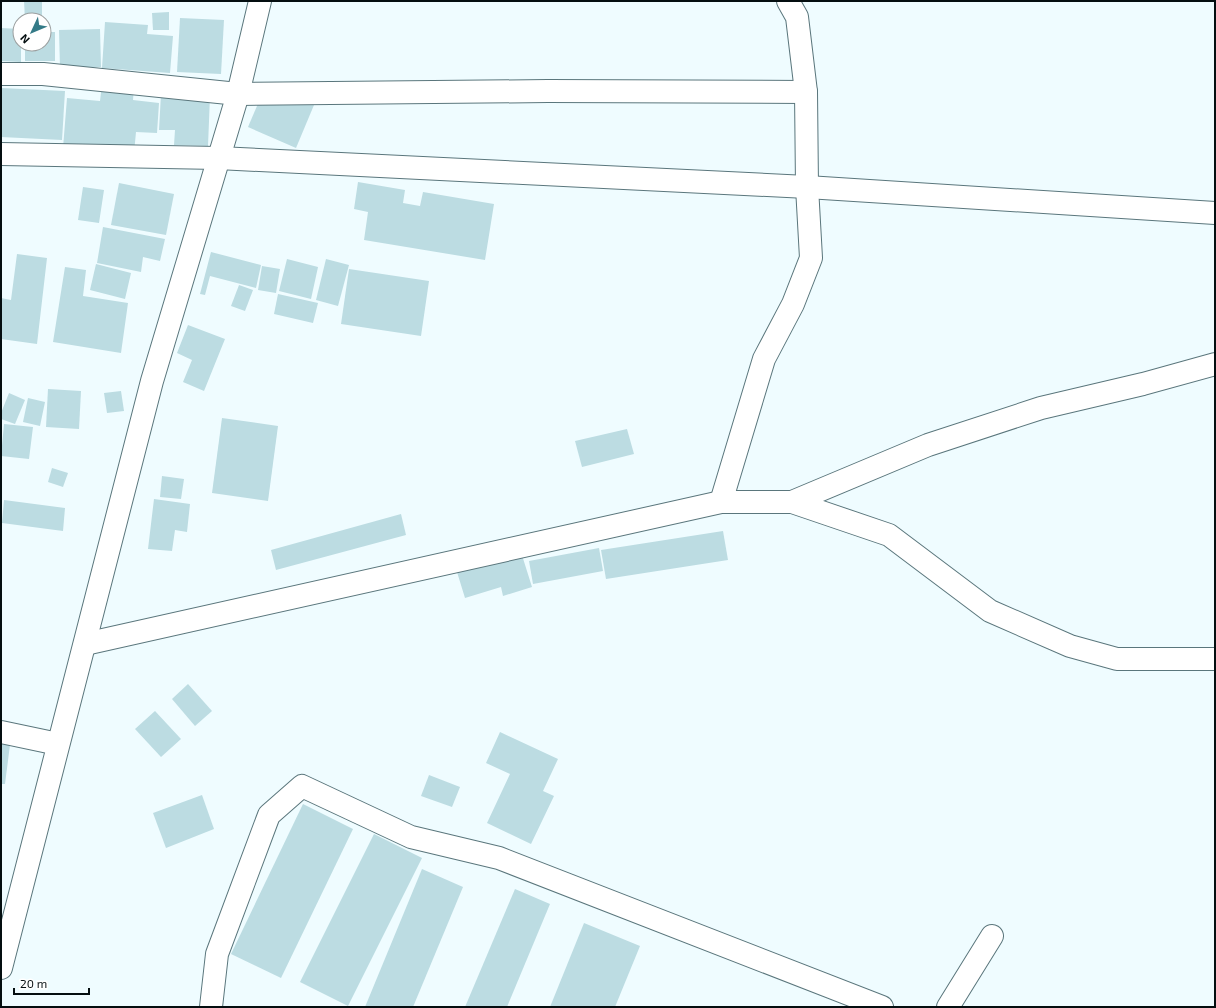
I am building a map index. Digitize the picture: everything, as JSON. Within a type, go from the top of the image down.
[{"type":"street","points":[[1,968],[152,381],[238,94],[260,1]]},
{"type":"street","points":[[721,502],[764,359],[793,304],[811,258],[807,187],[806,92],[797,17],[788,1]]},
{"type":"street","points":[[1,74],[43,74],[238,94],[548,91],[806,92]]},
{"type":"street","points":[[1,154],[218,158],[807,187],[1215,213]]},
{"type":"street","points":[[792,502],[928,445],[1041,408],[1143,384],[1215,364]]},
{"type":"street","points":[[85,644],[721,502],[792,502],[890,535],[990,611],[1070,646],[1117,659],[1215,659]]},
{"type":"street","points":[[1,732],[58,744]]},
{"type":"street","points":[[211,1007],[217,954],[269,815],[302,786],[410,837],[499,858],[882,1007]]},
{"type":"street","points":[[948,1007],[992,936]]},
{"type":"building","points":[[24,1],[42,1],[42,12],[25,12]]},
{"type":"building","points":[[169,12],[169,30],[153,30],[152,13]]},
{"type":"building","points":[[180,18],[224,20],[221,74],[177,72]]},
{"type":"building","points":[[105,22],[148,25],[147,34],[173,36],[170,73],[102,68]]},
{"type":"building","points":[[1,28],[12,29],[12,52],[21,52],[21,62],[1,61]]},
{"type":"building","points":[[100,29],[101,67],[60,68],[59,30]]},
{"type":"building","points":[[52,32],[55,32],[55,61],[25,61],[25,52],[52,52]]},
{"type":"building","points":[[102,84],[134,87],[133,100],[159,103],[157,133],[136,132],[134,153],[63,148],[67,98],[100,101]]},
{"type":"building","points":[[266,85],[314,105],[296,148],[248,127]]},
{"type":"building","points":[[1,88],[65,91],[62,140],[1,137]]},
{"type":"building","points":[[161,94],[210,96],[208,146],[174,145],[175,130],[159,130]]},
{"type":"building","points":[[358,182],[405,190],[403,203],[420,206],[423,192],[494,204],[485,260],[364,240],[368,212],[354,209]]},
{"type":"building","points":[[119,183],[174,194],[166,235],[111,225]]},
{"type":"building","points":[[83,187],[104,190],[99,223],[78,220]]},
{"type":"building","points":[[103,227],[165,239],[160,261],[143,257],[141,272],[97,263]]},
{"type":"building","points":[[211,252],[261,265],[256,288],[210,276],[205,295],[200,294]]},
{"type":"building","points":[[17,254],[47,258],[37,344],[1,339],[1,298],[11,300]]},
{"type":"building","points":[[287,259],[318,267],[311,299],[279,291]]},
{"type":"building","points":[[326,259],[349,265],[338,306],[316,300]]},
{"type":"building","points":[[96,264],[131,273],[125,299],[90,290]]},
{"type":"building","points":[[262,266],[280,269],[276,293],[258,290]]},
{"type":"building","points":[[65,267],[86,270],[83,296],[128,303],[121,353],[53,342]]},
{"type":"building","points":[[349,269],[429,281],[421,336],[341,324]]},
{"type":"building","points":[[239,285],[253,290],[245,311],[231,306]]},
{"type":"building","points":[[278,294],[318,303],[313,323],[274,314]]},
{"type":"building","points":[[188,325],[225,339],[204,391],[183,382],[192,360],[177,353]]},
{"type":"building","points":[[48,389],[81,391],[79,429],[46,427]]},
{"type":"building","points":[[121,391],[124,411],[107,413],[104,393]]},
{"type":"building","points":[[9,393],[25,400],[15,424],[1,419],[1,413]]},
{"type":"building","points":[[28,398],[45,402],[40,426],[23,422]]},
{"type":"building","points":[[222,418],[278,426],[268,501],[212,493]]},
{"type":"building","points":[[4,424],[33,427],[29,459],[1,456]]},
{"type":"building","points":[[627,429],[634,454],[582,467],[575,441]]},
{"type":"building","points":[[52,468],[68,473],[63,487],[48,482]]},
{"type":"building","points":[[162,476],[184,479],[181,499],[160,497]]},
{"type":"building","points":[[154,499],[190,504],[187,532],[175,530],[172,551],[148,549]]},
{"type":"building","points":[[4,500],[65,508],[63,531],[2,523]]},
{"type":"building","points":[[401,514],[406,535],[276,570],[271,550]]},
{"type":"building","points":[[723,531],[728,560],[606,579],[601,550]]},
{"type":"building","points":[[599,548],[603,571],[533,584],[529,561]]},
{"type":"building","points":[[521,552],[532,587],[503,596],[501,587],[465,598],[457,572]]},
{"type":"building","points":[[188,684],[212,711],[195,726],[172,699]]},
{"type":"building","points":[[155,711],[181,739],[161,757],[135,729]]},
{"type":"building","points":[[500,732],[558,759],[543,791],[554,796],[531,844],[487,823],[510,774],[486,763]]},
{"type":"building","points":[[1,735],[11,737],[5,784],[1,784]]},
{"type":"building","points":[[429,775],[460,787],[452,807],[421,796]]},
{"type":"building","points":[[202,795],[214,829],[166,848],[153,813]]},
{"type":"building","points":[[303,804],[353,829],[281,978],[231,954]]},
{"type":"building","points":[[374,834],[422,858],[348,1006],[300,982]]},
{"type":"building","points":[[422,869],[463,887],[413,1007],[365,1007]]},
{"type":"building","points":[[515,889],[550,904],[507,1007],[465,1007]]},
{"type":"building","points":[[584,923],[640,946],[615,1007],[550,1007]]}]
